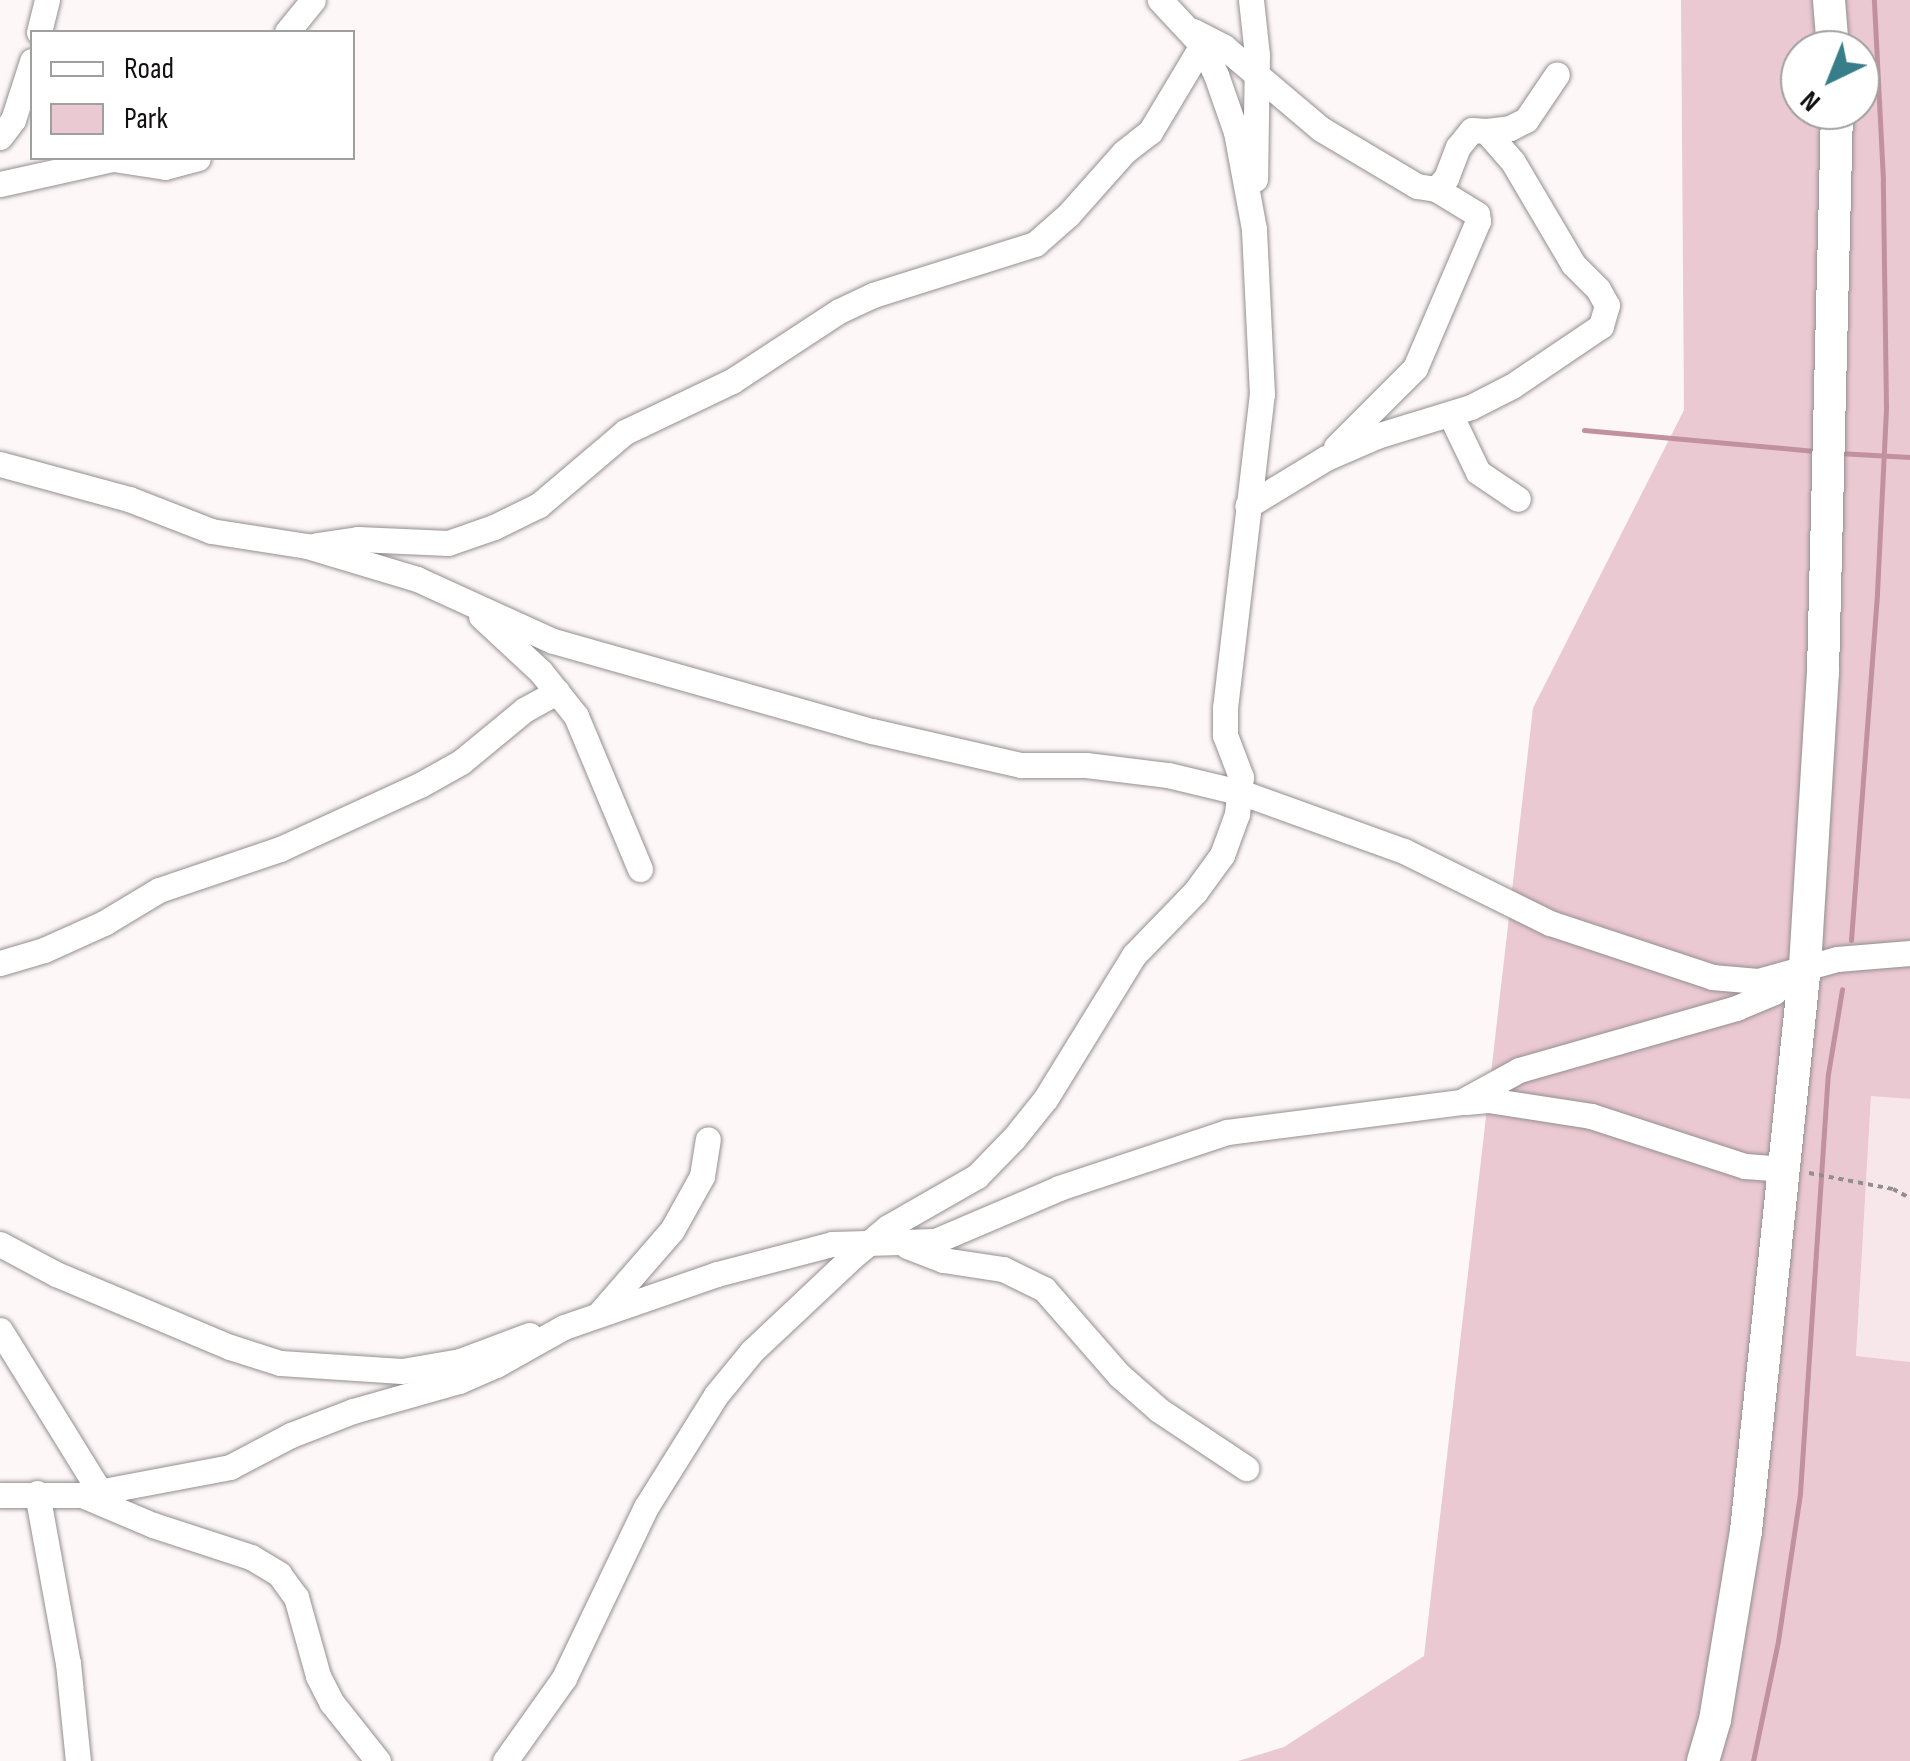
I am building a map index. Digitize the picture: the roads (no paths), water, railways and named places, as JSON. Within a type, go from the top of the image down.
[{"type":"main road","points":[[1829,0],[1831,30]]},
{"type":"main road","points":[[1703,1761],[1715,1720],[1746,1532],[1785,1169],[1795,971],[1823,672],[1836,130]]},
{"type":"street","points":[[40,30],[47,0]]},
{"type":"street","points":[[289,30],[313,0]]},
{"type":"street","points":[[1160,0],[1193,36],[1236,132],[1254,229]]},
{"type":"street","points":[[505,1761],[564,1678],[646,1507],[716,1395],[798,1304],[870,1242],[977,1176],[1014,1138],[1046,1098],[1134,955],[1195,892],[1222,855],[1242,793],[1225,736],[1225,708],[1262,394],[1254,229],[1257,76],[1252,0]]},
{"type":"street","points":[[1193,36],[1224,46],[1321,129],[1374,164],[1417,186],[1436,189],[1478,214],[1415,368],[1326,458]]},
{"type":"street","points":[[307,546],[358,539],[448,543],[494,528],[539,504],[625,432],[732,381],[839,311],[873,295],[1035,244],[1068,215],[1124,152],[1150,132],[1193,36]]},
{"type":"street","points":[[0,137],[13,120],[30,67]]},
{"type":"street","points":[[1436,189],[1446,178],[1458,146],[1472,130],[1510,128],[1526,120],[1557,74]]},
{"type":"street","points":[[1247,506],[1326,458],[1376,436],[1450,414],[1512,386],[1601,326],[1606,306],[1598,289],[1573,264],[1513,162],[1486,131]]},
{"type":"street","points":[[0,184],[108,160]]},
{"type":"street","points":[[119,160],[164,167],[190,160]]},
{"type":"street","points":[[1450,414],[1478,472],[1518,499]]},
{"type":"street","points":[[0,464],[128,499],[211,531],[307,546],[416,579],[553,641],[872,731],[1020,764],[1086,765],[1168,775],[1242,793],[1404,851],[1550,924],[1712,977],[1758,982],[1795,971],[1910,953]]},
{"type":"street","points":[[467,602],[576,716],[640,870]]},
{"type":"street","points":[[0,963],[44,950],[159,890],[280,849],[420,785],[461,762],[524,710],[557,692]]},
{"type":"street","points":[[1460,1102],[1520,1070],[1736,1008],[1774,992],[1795,971]]},
{"type":"street","points":[[0,1244],[56,1274],[230,1347],[280,1363],[402,1371],[460,1361],[494,1345],[799,1250],[870,1242],[935,1241],[1059,1188],[1226,1132],[1488,1100],[1591,1116],[1745,1166],[1785,1169]]},
{"type":"street","points":[[599,1314],[672,1230],[702,1176],[708,1139]]},
{"type":"street","points":[[902,1244],[942,1260],[1003,1269],[1044,1288],[1119,1374],[1158,1410],[1246,1468]]},
{"type":"street","points":[[0,1496],[91,1494],[230,1467],[291,1434],[496,1366],[564,1326]]},
{"type":"street","points":[[0,1330],[91,1494],[152,1525],[251,1557],[279,1574],[296,1597],[318,1676],[332,1703],[378,1761]]},
{"type":"street","points":[[37,1493],[68,1662],[78,1761]]},
{"type":"waterway","points":[[1851,940],[1877,593],[1886,408],[1883,180],[1874,0]]},
{"type":"waterway","points":[[1584,430],[1817,451]]},
{"type":"waterway","points":[[1838,453],[1910,457]]},
{"type":"waterway","points":[[1753,1761],[1778,1641],[1800,1493],[1828,1074],[1842,989]]}]
